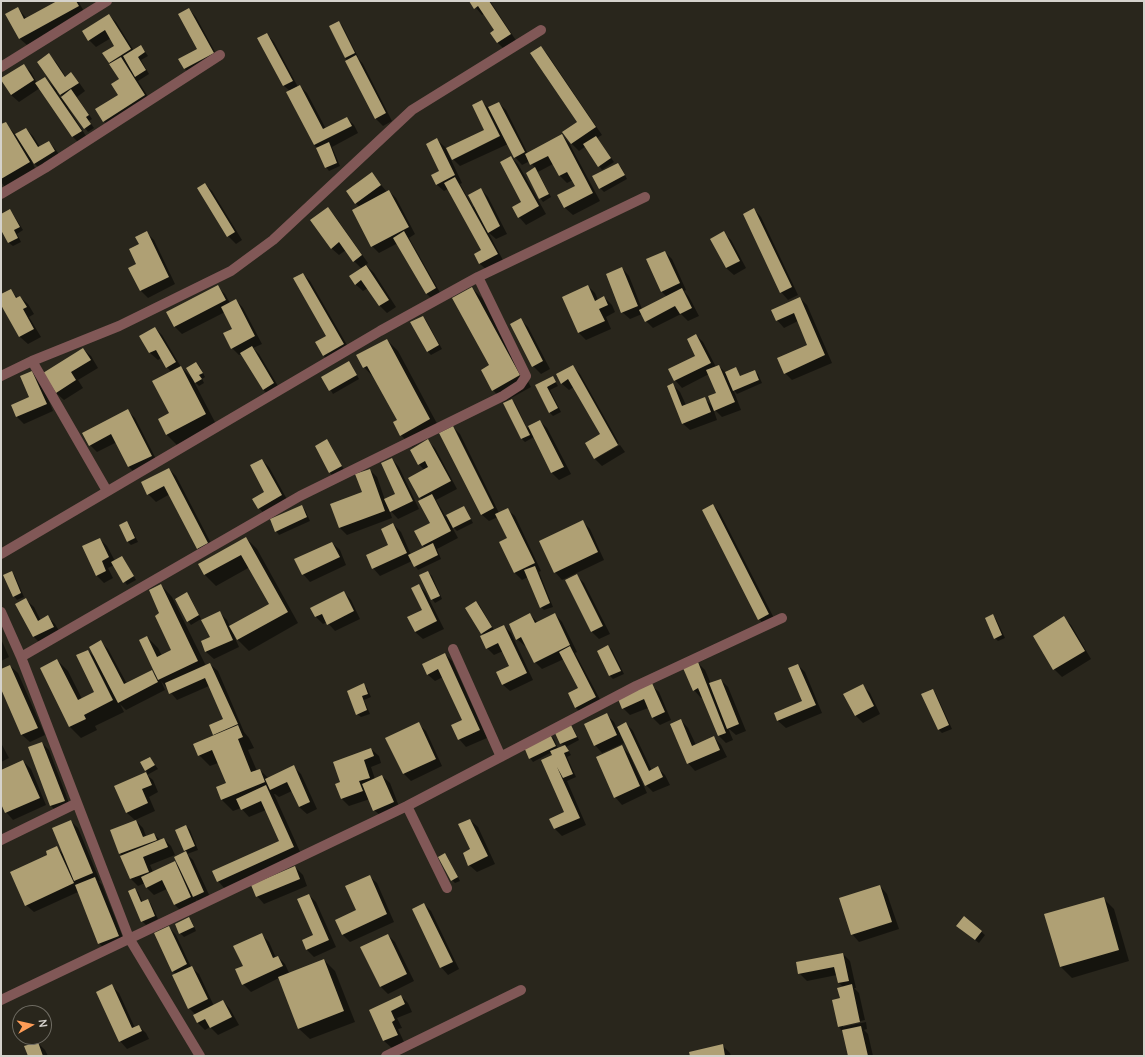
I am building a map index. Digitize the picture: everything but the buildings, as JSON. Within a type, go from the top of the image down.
[{"type":"street","points":[[1,67],[107,1]]},
{"type":"street","points":[[1,376],[32,361],[119,326],[232,271],[273,240],[412,110],[541,30]]},
{"type":"street","points":[[1,194],[45,168],[220,55]]},
{"type":"street","points":[[1,554],[380,331],[478,277],[645,197]]},
{"type":"street","points":[[21,657],[300,496],[502,396],[520,385],[526,376],[478,277]]},
{"type":"street","points":[[32,361],[107,491]]},
{"type":"street","points":[[1,612],[21,657],[129,938],[200,1056]]},
{"type":"street","points":[[1,1000],[407,806],[636,686],[782,618]]},
{"type":"street","points":[[453,649],[501,757]]},
{"type":"street","points":[[1,840],[77,803]]},
{"type":"street","points":[[407,806],[447,888]]},
{"type":"street","points":[[386,1056],[521,990]]}]
